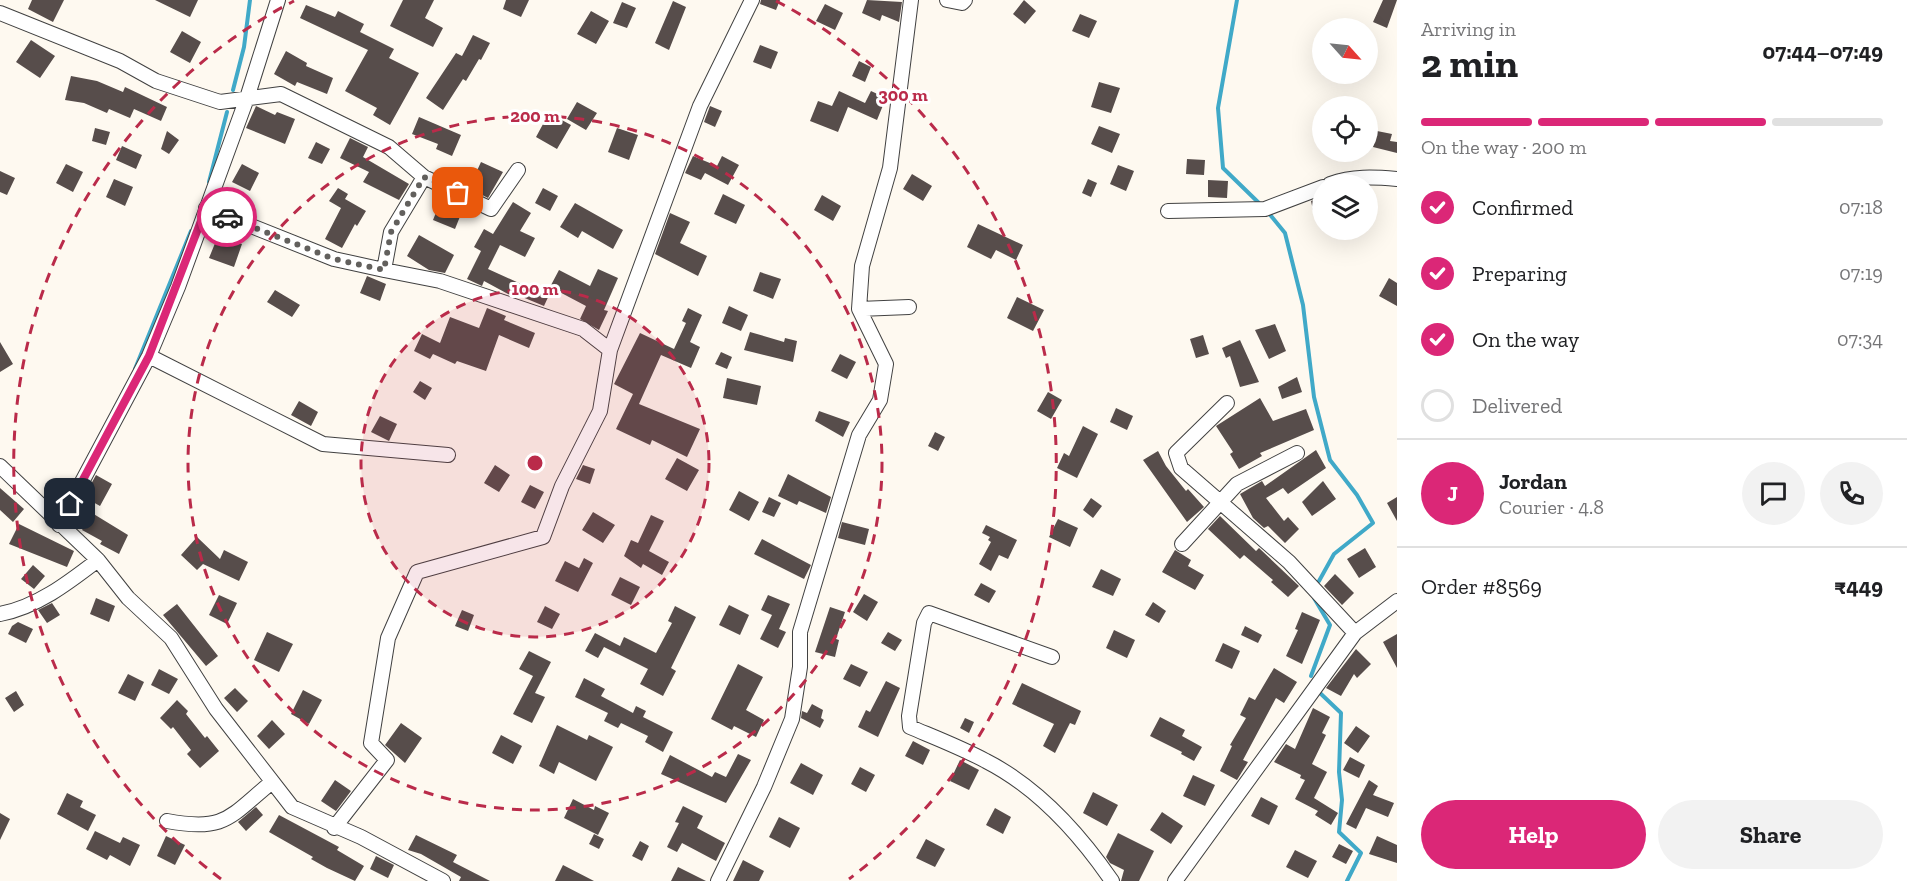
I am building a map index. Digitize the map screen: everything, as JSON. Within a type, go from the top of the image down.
[{"type":"street","points":[[59,525],[149,356],[247,98],[278,0]]},
{"type":"street","points":[[334,828],[387,760],[371,743],[375,714],[388,638],[417,572],[543,537],[562,486],[600,411],[610,350],[700,106],[752,0]]},
{"type":"street","points":[[718,881],[764,787],[792,719],[800,667],[800,632],[859,435],[880,400],[886,364],[859,309],[862,266],[890,168],[911,0]]},
{"type":"street","points":[[947,0],[962,3],[965,0]]},
{"type":"street","points":[[0,13],[120,61],[156,81],[220,102],[281,94],[389,147],[424,177],[491,209],[518,170]]},
{"type":"street","points":[[384,270],[391,232],[424,177]]},
{"type":"street","points":[[1378,179],[1397,179]]},
{"type":"street","points":[[1168,211],[1265,209],[1312,191]]},
{"type":"street","points":[[206,208],[334,259],[440,281],[518,306],[583,329],[610,350]]},
{"type":"street","points":[[859,309],[909,307]]},
{"type":"street","points":[[149,356],[323,444],[448,455]]},
{"type":"street","points":[[1227,403],[1176,453],[1180,468],[1289,562],[1355,633]]},
{"type":"street","points":[[1182,544],[1238,484],[1297,453]]},
{"type":"street","points":[[0,466],[98,560],[128,598],[171,638],[216,709],[259,761],[292,807],[334,828],[361,837],[443,881]]},
{"type":"street","points":[[0,614],[14,612],[48,596],[98,560]]},
{"type":"street","points":[[1175,881],[1355,633],[1397,601]]},
{"type":"street","points":[[1052,657],[929,613],[924,623],[909,717],[910,726],[988,761],[1037,795],[1086,842],[1112,881]]},
{"type":"street","points":[[167,821],[197,826],[213,825],[224,821],[272,782]]},
{"type":"building","points":[[32,0],[64,0],[53,22],[28,9]]},
{"type":"building","points":[[155,0],[198,0],[190,17]]},
{"type":"building","points":[[403,0],[434,0],[425,18],[443,28],[433,47],[390,26]]},
{"type":"building","points":[[506,0],[529,0],[521,17],[503,9]]},
{"type":"building","points":[[761,0],[780,0],[776,10],[760,4]]},
{"type":"building","points":[[867,0],[902,2],[899,22],[882,15],[880,21],[862,13]]},
{"type":"building","points":[[1024,0],[1036,11],[1025,24],[1013,14]]},
{"type":"building","points":[[1383,0],[1397,0],[1387,28],[1378,24],[1378,18],[1375,18]]},
{"type":"building","points":[[673,1],[686,7],[669,50],[655,43]]},
{"type":"building","points":[[622,2],[636,8],[627,28],[613,23]]},
{"type":"building","points":[[825,4],[843,13],[835,30],[816,21]]},
{"type":"building","points":[[306,5],[335,17],[338,11],[364,24],[360,32],[394,49],[389,58],[419,73],[390,125],[373,115],[377,108],[345,91],[368,50],[300,18]]},
{"type":"building","points":[[591,11],[609,21],[596,44],[577,34]]},
{"type":"building","points":[[1080,14],[1097,21],[1089,38],[1072,31]]},
{"type":"building","points":[[182,31],[201,42],[190,63],[170,52]]},
{"type":"building","points":[[473,35],[490,43],[481,60],[479,59],[466,81],[463,79],[443,110],[426,98],[456,53],[462,56]]},
{"type":"building","points":[[31,40],[55,56],[40,78],[16,62]]},
{"type":"building","points":[[760,45],[778,52],[771,69],[753,62]]},
{"type":"building","points":[[286,51],[307,63],[306,66],[333,78],[327,94],[297,82],[295,86],[274,74]]},
{"type":"building","points":[[859,61],[871,67],[865,82],[852,76]]},
{"type":"building","points":[[71,76],[97,81],[123,92],[125,87],[167,107],[161,121],[134,109],[130,118],[109,109],[107,113],[84,103],[65,100]]},
{"type":"building","points":[[1099,82],[1120,88],[1111,113],[1091,107]]},
{"type":"building","points":[[839,91],[865,103],[871,91],[886,98],[877,120],[848,107],[838,132],[810,121],[818,101],[832,106]]},
{"type":"building","points":[[577,102],[597,113],[586,130],[567,119]]},
{"type":"building","points":[[256,106],[275,115],[277,112],[295,119],[285,144],[246,128]]},
{"type":"building","points":[[710,106],[722,111],[715,127],[704,122]]},
{"type":"building","points":[[549,113],[571,125],[557,149],[536,137]]},
{"type":"building","points":[[419,117],[461,135],[452,156],[436,149],[438,144],[412,134]]},
{"type":"building","points":[[1099,126],[1120,134],[1112,153],[1091,144]]},
{"type":"building","points":[[95,128],[110,132],[106,145],[92,141]]},
{"type":"building","points":[[617,128],[638,135],[629,160],[608,152]]},
{"type":"building","points":[[167,131],[179,140],[169,154],[161,149]]},
{"type":"building","points":[[1378,131],[1392,134],[1390,141],[1397,142],[1397,153],[1378,148]]},
{"type":"building","points":[[350,138],[368,147],[363,157],[409,184],[399,200],[363,182],[369,172],[340,158]]},
{"type":"building","points":[[316,142],[330,149],[322,164],[308,158]]},
{"type":"building","points":[[122,146],[142,155],[136,169],[116,160]]},
{"type":"building","points":[[693,156],[717,166],[722,156],[739,165],[728,185],[705,173],[701,180],[685,173]]},
{"type":"building","points":[[1187,159],[1205,160],[1204,175],[1186,174]]},
{"type":"building","points":[[481,162],[503,172],[488,198],[469,188]]},
{"type":"building","points":[[66,164],[83,172],[73,192],[56,183]]},
{"type":"building","points":[[242,164],[259,173],[250,191],[232,182]]},
{"type":"building","points":[[1118,165],[1134,171],[1126,191],[1110,184]]},
{"type":"building","points":[[0,171],[15,178],[7,195],[0,192]]},
{"type":"building","points":[[912,174],[932,186],[923,201],[903,189]]},
{"type":"building","points":[[114,179],[133,187],[125,206],[106,197]]},
{"type":"building","points":[[1088,179],[1097,183],[1091,197],[1082,193]]},
{"type":"building","points":[[1208,180],[1228,181],[1227,198],[1208,197]]},
{"type":"building","points":[[338,188],[348,194],[345,199],[366,211],[357,226],[355,224],[342,248],[325,239],[341,208],[329,201]]},
{"type":"building","points":[[543,188],[558,196],[550,211],[535,203]]},
{"type":"building","points":[[723,194],[745,205],[736,224],[714,214]]},
{"type":"building","points":[[822,195],[841,206],[833,221],[814,210]]},
{"type":"building","points":[[441,200],[463,209],[455,229],[433,220]]},
{"type":"building","points":[[513,202],[531,213],[520,231],[535,238],[525,257],[500,245],[488,269],[530,288],[532,284],[550,293],[544,306],[515,294],[514,296],[508,294],[484,281],[482,286],[467,279],[481,251],[474,247],[484,229],[493,234]]},
{"type":"building","points":[[575,203],[623,230],[613,249],[582,231],[578,238],[560,227]]},
{"type":"building","points":[[670,213],[690,222],[680,243],[707,256],[698,276],[655,254]]},
{"type":"building","points":[[978,224],[1023,245],[1016,260],[996,250],[991,259],[967,247]]},
{"type":"building","points":[[419,235],[454,255],[445,273],[429,270],[407,256]]},
{"type":"building","points":[[218,236],[242,244],[234,267],[209,258]]},
{"type":"building","points":[[598,269],[618,278],[604,310],[608,311],[599,330],[580,319],[586,306],[550,287],[559,270],[590,286]]},
{"type":"building","points":[[760,272],[781,279],[773,299],[753,291]]},
{"type":"building","points":[[367,276],[386,284],[380,301],[360,293]]},
{"type":"building","points":[[1389,278],[1397,283],[1397,306],[1379,296]]},
{"type":"building","points":[[275,290],[300,305],[292,317],[267,302]]},
{"type":"building","points":[[1017,297],[1044,310],[1033,331],[1007,318]]},
{"type":"building","points":[[729,306],[748,315],[741,331],[722,323]]},
{"type":"building","points":[[487,308],[506,316],[504,320],[535,333],[529,348],[499,335],[486,371],[457,361],[455,364],[433,354],[430,359],[414,351],[422,334],[440,343],[450,317],[479,328]]},
{"type":"building","points":[[688,308],[702,315],[690,342],[700,347],[691,368],[661,355],[639,404],[700,429],[687,457],[652,440],[650,445],[616,429],[633,394],[614,384],[640,333],[674,349],[686,323],[682,321]]},
{"type":"building","points":[[1275,324],[1286,351],[1269,359],[1255,330]]},
{"type":"building","points":[[750,332],[784,342],[785,338],[797,341],[793,362],[744,350]]},
{"type":"building","points":[[1203,335],[1209,354],[1196,358],[1190,339]]},
{"type":"building","points":[[1240,340],[1259,382],[1240,387],[1230,356],[1226,358],[1222,348]]},
{"type":"building","points":[[0,342],[13,364],[0,372]]},
{"type":"building","points":[[721,352],[732,357],[727,369],[715,364]]},
{"type":"building","points":[[840,354],[856,362],[847,379],[831,371]]},
{"type":"building","points":[[1297,377],[1302,392],[1282,399],[1278,387]]},
{"type":"building","points":[[727,378],[761,386],[757,405],[723,398]]},
{"type":"building","points":[[420,381],[432,388],[425,400],[413,392]]},
{"type":"building","points":[[1048,392],[1062,400],[1051,419],[1037,411]]},
{"type":"building","points":[[1260,398],[1273,421],[1306,409],[1314,430],[1260,453],[1262,456],[1239,469],[1230,454],[1233,452],[1216,426]]},
{"type":"building","points":[[299,401],[318,412],[311,426],[291,415]]},
{"type":"building","points":[[1116,408],[1133,416],[1127,430],[1110,422]]},
{"type":"building","points":[[819,411],[850,422],[843,437],[815,421]]},
{"type":"building","points":[[380,416],[397,424],[389,441],[371,432]]},
{"type":"building","points":[[1083,426],[1098,434],[1077,478],[1057,468],[1064,453],[1069,456]]},
{"type":"building","points":[[935,432],[945,437],[938,451],[928,446]]},
{"type":"building","points":[[1316,450],[1326,468],[1288,494],[1283,488],[1266,498],[1284,521],[1288,517],[1299,529],[1285,543],[1268,526],[1264,528],[1253,518],[1240,494],[1262,481],[1265,486]]},
{"type":"building","points":[[1158,451],[1166,466],[1186,491],[1188,489],[1204,507],[1187,522],[1143,460]]},
{"type":"building","points":[[677,458],[699,470],[687,491],[665,479]]},
{"type":"building","points":[[495,465],[510,475],[499,492],[484,483]]},
{"type":"building","points":[[583,465],[595,469],[590,484],[576,479]]},
{"type":"building","points":[[788,474],[831,497],[826,513],[799,501],[797,505],[778,496]]},
{"type":"building","points":[[96,475],[112,484],[100,506],[84,497]]},
{"type":"building","points":[[1323,481],[1336,499],[1312,516],[1302,502]]},
{"type":"building","points":[[530,485],[544,492],[535,509],[521,502]]},
{"type":"building","points":[[0,488],[24,509],[13,522],[0,510]]},
{"type":"building","points":[[739,491],[759,502],[749,521],[729,510]]},
{"type":"building","points":[[769,497],[781,503],[774,517],[762,512]]},
{"type":"building","points":[[1397,497],[1397,521],[1387,503]]},
{"type":"building","points":[[1091,498],[1102,506],[1093,518],[1083,510]]},
{"type":"building","points":[[593,512],[615,525],[603,543],[582,530]]},
{"type":"building","points":[[92,513],[128,535],[119,554],[100,544],[102,541],[82,530]]},
{"type":"building","points":[[651,515],[664,521],[649,551],[669,562],[662,575],[643,564],[641,568],[624,556],[631,540],[638,543]]},
{"type":"building","points":[[1220,516],[1256,551],[1259,548],[1299,586],[1288,597],[1271,582],[1273,580],[1244,555],[1240,559],[1208,529]]},
{"type":"building","points":[[1058,519],[1078,528],[1070,547],[1049,537]]},
{"type":"building","points":[[842,522],[869,529],[865,545],[838,538]]},
{"type":"building","points":[[19,524],[74,551],[67,567],[9,544]]},
{"type":"building","points":[[986,525],[1017,540],[1008,559],[999,555],[991,571],[979,564],[991,542],[988,540],[990,537],[982,533]]},
{"type":"building","points":[[197,537],[220,559],[224,550],[248,562],[239,581],[203,564],[197,570],[181,555]]},
{"type":"building","points":[[762,539],[811,565],[804,579],[754,554]]},
{"type":"building","points":[[1365,548],[1376,567],[1359,578],[1347,559]]},
{"type":"building","points":[[1175,550],[1191,560],[1188,566],[1204,575],[1195,590],[1162,572]]},
{"type":"building","points":[[584,558],[593,563],[578,592],[555,581],[565,561],[579,568]]},
{"type":"building","points":[[33,565],[45,576],[34,589],[21,579]]},
{"type":"building","points":[[1101,569],[1121,579],[1113,596],[1092,587]]},
{"type":"building","points":[[1335,574],[1354,593],[1342,605],[1324,586]]},
{"type":"building","points":[[620,577],[640,587],[631,605],[611,595]]},
{"type":"building","points":[[981,583],[996,591],[989,603],[974,595]]},
{"type":"building","points":[[864,594],[878,602],[867,621],[853,612]]},
{"type":"building","points":[[219,595],[237,603],[227,624],[209,615]]},
{"type":"building","points":[[768,595],[790,604],[779,629],[786,632],[778,648],[760,639],[772,615],[761,610]]},
{"type":"building","points":[[96,598],[115,606],[109,622],[90,614]]},
{"type":"building","points":[[1153,602],[1166,611],[1159,623],[1145,615]]},
{"type":"building","points":[[52,603],[60,615],[47,623],[38,610]]},
{"type":"building","points":[[177,604],[218,656],[206,666],[163,615]]},
{"type":"building","points":[[729,605],[749,615],[740,635],[719,625]]},
{"type":"building","points":[[545,606],[560,614],[552,629],[537,622]]},
{"type":"building","points":[[675,606],[696,617],[671,668],[676,671],[663,696],[640,684],[648,669],[604,647],[598,658],[585,651],[595,633],[620,646],[624,637],[656,653],[672,623],[668,621]]},
{"type":"building","points":[[830,607],[845,612],[836,639],[839,640],[835,657],[815,652]]},
{"type":"building","points":[[462,610],[474,615],[468,631],[455,626]]},
{"type":"building","points":[[1302,612],[1320,620],[1302,664],[1286,656],[1298,630],[1295,629]]},
{"type":"building","points":[[18,622],[33,629],[26,643],[8,634],[12,626]]},
{"type":"building","points":[[1245,626],[1262,635],[1258,643],[1241,635]]},
{"type":"building","points":[[1114,630],[1135,640],[1127,658],[1106,648]]},
{"type":"building","points":[[267,632],[293,644],[279,672],[254,660]]},
{"type":"building","points":[[888,632],[902,640],[895,651],[881,643]]},
{"type":"building","points":[[1397,634],[1397,668],[1383,642]]},
{"type":"building","points":[[1223,643],[1240,651],[1232,669],[1215,661]]},
{"type":"building","points":[[1356,649],[1371,664],[1357,678],[1354,674],[1341,696],[1326,688]]},
{"type":"building","points":[[529,651],[551,662],[535,693],[545,697],[532,723],[513,714],[533,676],[519,669]]},
{"type":"building","points":[[738,664],[763,677],[746,710],[764,720],[756,737],[734,726],[732,730],[711,719]]},
{"type":"building","points":[[851,664],[868,672],[860,687],[843,679]]},
{"type":"building","points":[[1274,668],[1297,682],[1284,703],[1276,698],[1243,760],[1248,762],[1237,780],[1220,771],[1232,746],[1230,745],[1246,718],[1240,715],[1249,697],[1255,700]]},
{"type":"building","points":[[159,669],[178,679],[169,694],[151,685]]},
{"type":"building","points":[[128,674],[144,682],[135,701],[118,693]]},
{"type":"building","points":[[584,678],[605,689],[601,696],[633,713],[636,706],[646,711],[643,717],[673,732],[663,752],[645,742],[648,736],[621,723],[618,728],[604,721],[608,713],[575,697]]},
{"type":"building","points":[[886,681],[900,688],[878,737],[858,727],[866,710],[870,712]]},
{"type":"building","points":[[1022,683],[1081,711],[1075,725],[1070,723],[1055,753],[1043,746],[1054,724],[1012,704]]},
{"type":"building","points":[[235,688],[248,701],[237,712],[224,698]]},
{"type":"building","points":[[303,690],[322,700],[309,724],[291,714]]},
{"type":"building","points":[[16,691],[24,705],[14,712],[5,698]]},
{"type":"building","points":[[177,700],[188,711],[186,714],[205,738],[207,736],[219,751],[200,768],[187,754],[191,750],[173,727],[171,729],[160,718]]},
{"type":"building","points":[[812,704],[823,710],[821,718],[824,720],[820,728],[801,718],[802,711],[807,713]]},
{"type":"building","points":[[1313,708],[1330,717],[1322,733],[1326,735],[1312,764],[1327,772],[1314,798],[1338,813],[1331,825],[1315,815],[1318,811],[1295,799],[1305,780],[1300,778],[1301,775],[1274,762],[1286,744],[1295,749]]},
{"type":"building","points":[[1160,717],[1185,730],[1182,736],[1202,747],[1194,761],[1181,754],[1182,752],[1150,736]]},
{"type":"building","points":[[965,718],[974,722],[969,733],[960,728]]},
{"type":"building","points":[[272,720],[285,734],[269,749],[257,736]]},
{"type":"building","points":[[401,723],[422,738],[405,763],[385,745]]},
{"type":"building","points":[[557,725],[587,740],[589,735],[613,747],[596,781],[559,762],[554,774],[539,766]]},
{"type":"building","points":[[1356,726],[1370,736],[1358,753],[1344,743]]},
{"type":"building","points":[[501,735],[522,746],[513,764],[492,753]]},
{"type":"building","points":[[913,741],[930,750],[923,765],[905,756]]},
{"type":"building","points":[[738,754],[751,760],[726,803],[661,774],[670,755],[712,777],[715,772],[726,777]]},
{"type":"building","points":[[1350,757],[1365,765],[1359,778],[1343,770]]},
{"type":"building","points":[[960,760],[979,770],[969,790],[950,781]]},
{"type":"building","points":[[801,763],[823,775],[813,795],[790,783]]},
{"type":"building","points":[[860,767],[875,775],[866,792],[851,784]]},
{"type":"building","points":[[1193,775],[1215,785],[1205,806],[1183,796]]},
{"type":"building","points":[[335,780],[351,791],[336,811],[321,801]]},
{"type":"building","points":[[1369,780],[1378,786],[1373,795],[1394,803],[1388,817],[1366,808],[1356,829],[1346,824]]},
{"type":"building","points":[[1093,792],[1118,805],[1107,826],[1083,813]]},
{"type":"building","points":[[67,793],[83,801],[80,807],[96,815],[88,831],[57,814]]},
{"type":"building","points":[[1261,797],[1278,806],[1269,825],[1251,816]]},
{"type":"building","points":[[573,799],[594,810],[595,806],[609,813],[598,835],[564,818]]},
{"type":"building","points":[[683,806],[703,816],[697,828],[725,843],[716,861],[682,843],[677,852],[667,847],[679,823],[675,822]]},
{"type":"building","points":[[256,807],[263,815],[246,831],[238,822]]},
{"type":"building","points":[[995,808],[1011,817],[1003,834],[986,825]]},
{"type":"building","points":[[1162,812],[1183,826],[1171,844],[1150,830]]},
{"type":"building","points":[[0,813],[10,819],[0,840]]},
{"type":"building","points":[[279,815],[339,847],[337,850],[364,866],[355,881],[311,859],[313,857],[269,832]]},
{"type":"building","points":[[779,817],[800,828],[790,848],[769,837]]},
{"type":"building","points":[[95,831],[120,843],[123,837],[140,845],[130,866],[110,855],[107,860],[86,849]]},
{"type":"building","points":[[1118,833],[1154,851],[1139,881],[1121,881],[1124,870],[1110,863],[1106,857]]},
{"type":"building","points":[[594,834],[604,839],[599,849],[589,844]]},
{"type":"building","points":[[416,835],[457,855],[453,862],[490,881],[459,881],[461,877],[421,854],[408,850]]},
{"type":"building","points":[[166,836],[185,845],[175,865],[157,856]]},
{"type":"building","points":[[1377,836],[1397,845],[1397,863],[1369,854]]},
{"type":"building","points":[[926,839],[945,849],[935,867],[916,858]]},
{"type":"building","points":[[640,841],[649,846],[642,861],[632,856]]},
{"type":"building","points":[[1339,844],[1353,851],[1346,864],[1332,857]]},
{"type":"building","points":[[1295,850],[1317,861],[1308,878],[1286,867]]},
{"type":"building","points":[[376,856],[394,865],[388,878],[370,869]]},
{"type":"building","points":[[743,860],[764,871],[759,881],[733,881]]},
{"type":"building","points":[[563,865],[594,881],[555,881]]},
{"type":"building","points":[[678,867],[706,881],[671,881]]},
{"type":"waterway","points":[[233,90],[244,47],[250,0]]},
{"type":"waterway","points":[[1237,0],[1218,108],[1223,168],[1262,206]]},
{"type":"waterway","points":[[209,182],[227,112]]},
{"type":"waterway","points":[[1267,211],[1285,233],[1303,305],[1314,397],[1330,460],[1357,495],[1373,523],[1334,554],[1319,581]]},
{"type":"waterway","points":[[135,369],[191,231]]},
{"type":"waterway","points":[[1311,676],[1330,625],[1314,598]]},
{"type":"waterway","points":[[1320,693],[1341,713],[1339,772],[1342,800],[1339,832],[1361,853],[1347,881]]},
{"type":"way so far","points":[[227,217],[334,259],[384,270],[391,232],[424,177],[458,193]]},
{"type":"route","points":[[70,504],[149,356],[178,287],[206,208],[227,217]]}]
